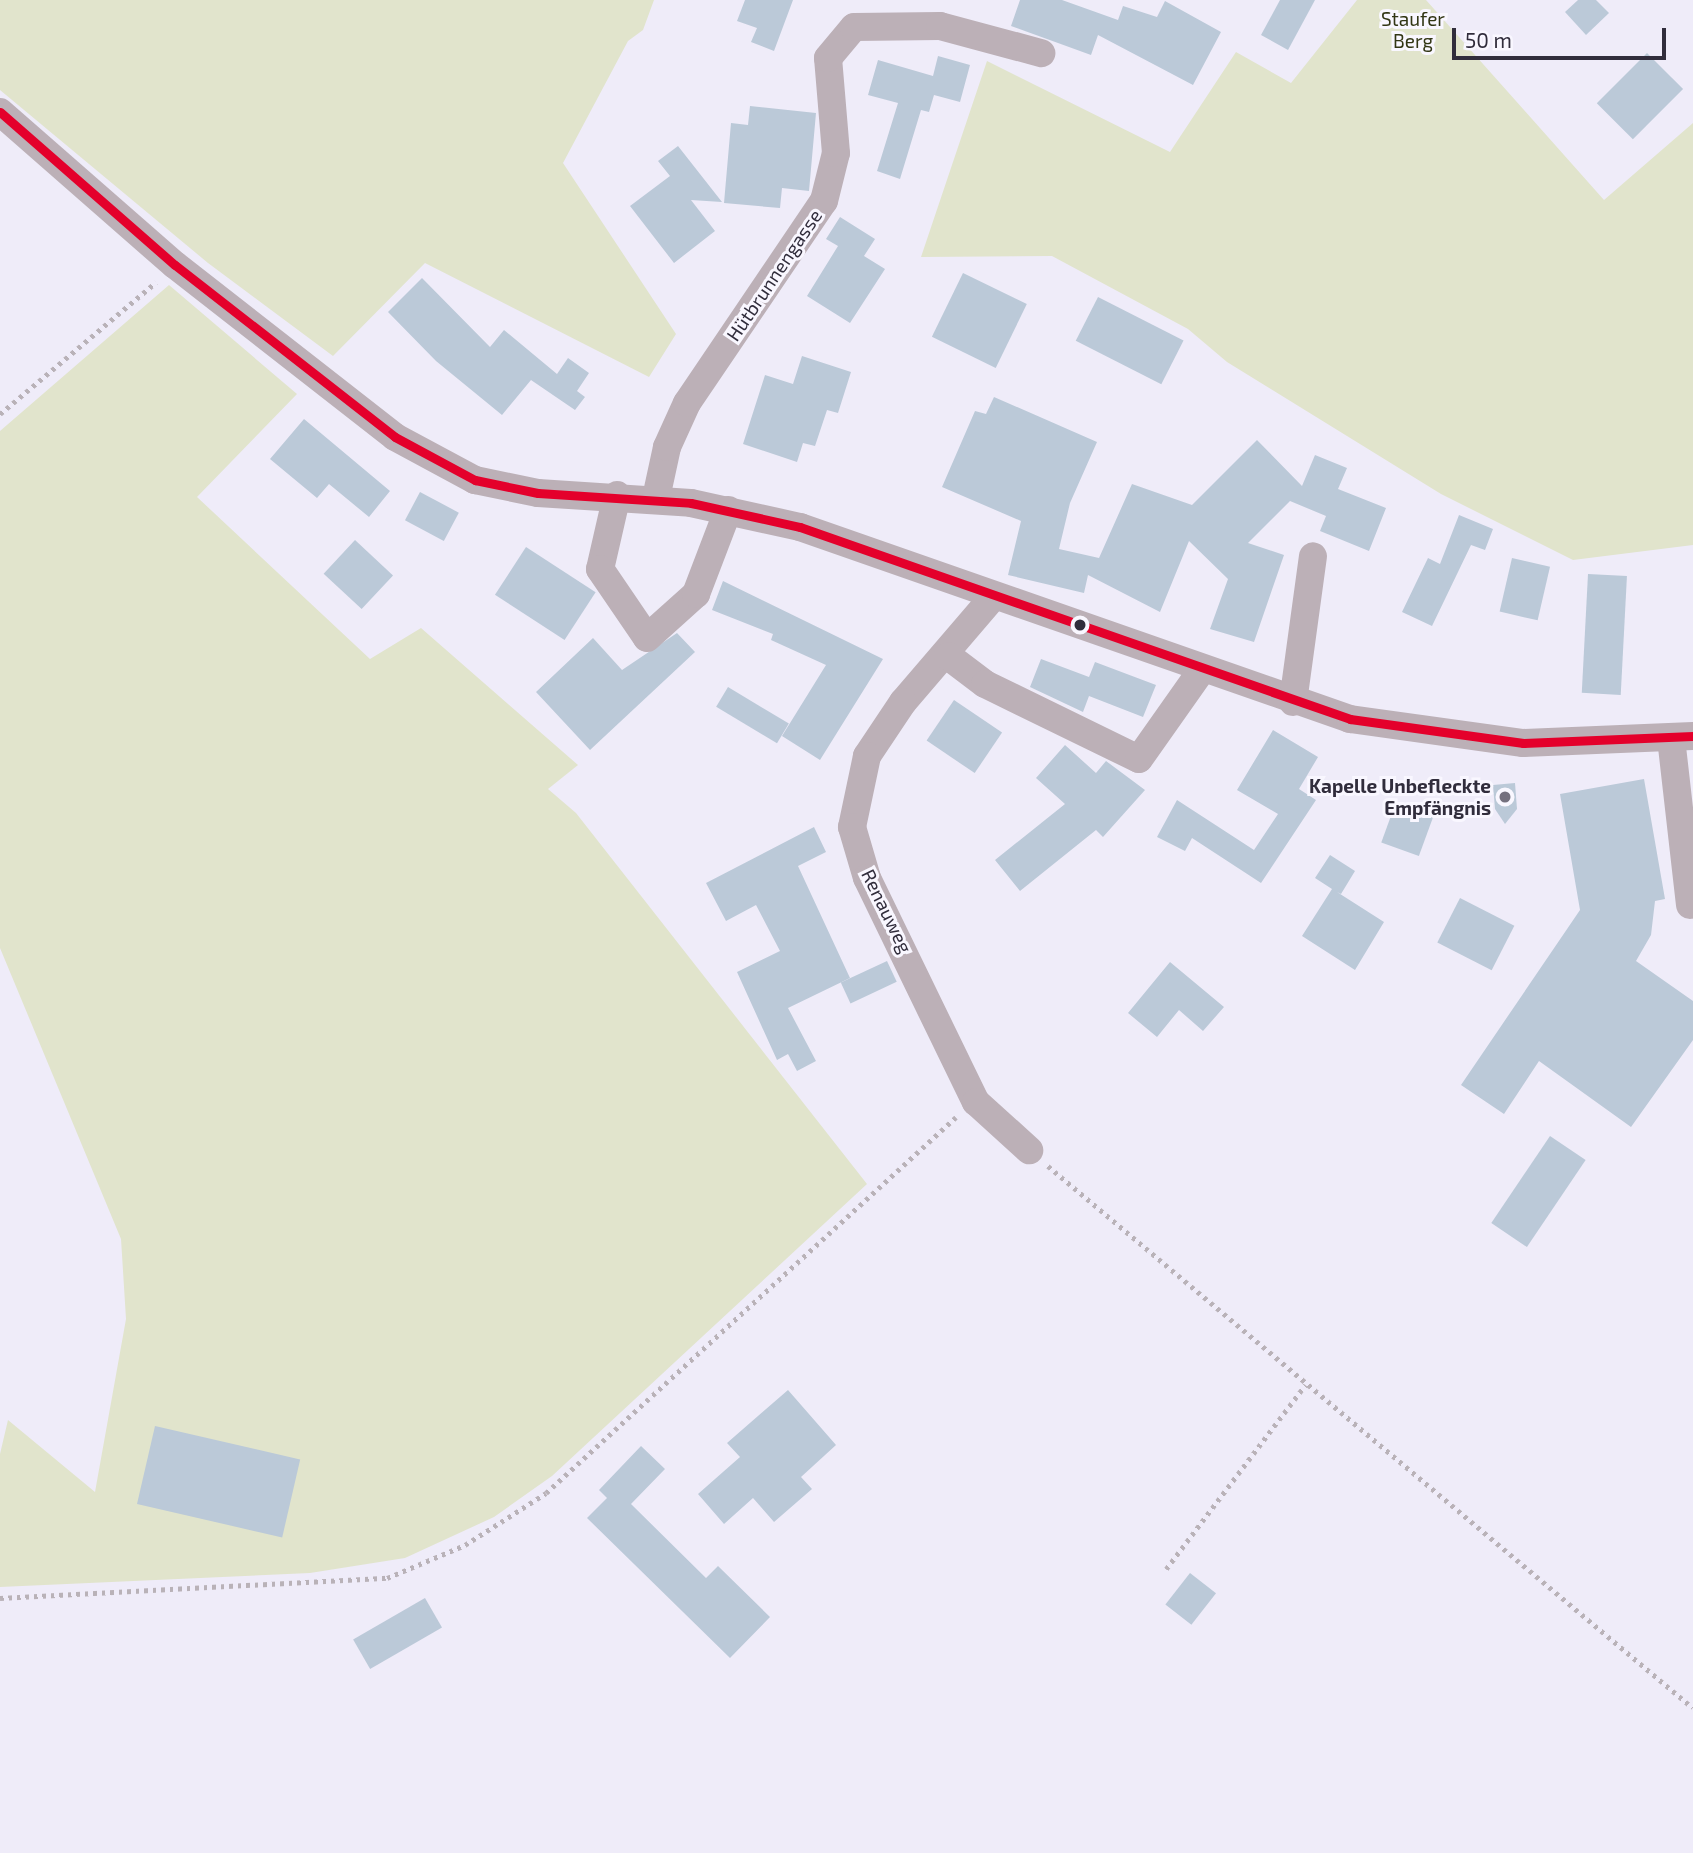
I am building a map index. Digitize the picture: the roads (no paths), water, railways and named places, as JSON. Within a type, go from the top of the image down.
[{"type":"street","name":"Hütbrunnengasse","points":[[656,498],[667,447],[687,403],[824,201],[836,153],[828,58],[853,27],[940,26],[1041,53]]},
{"type":"street","points":[[0,113],[175,265],[395,437],[449,469],[501,488],[656,498],[728,510],[836,538],[1201,671],[1293,702],[1371,723],[1475,739],[1579,745],[1682,737],[1690,905]]},
{"type":"street","points":[[617,495],[600,569],[647,638],[696,594],[728,510]]},
{"type":"street","points":[[1293,702],[1313,556]]},
{"type":"street","name":"Renauweg","points":[[993,597],[947,656],[903,702],[867,756],[852,827],[867,878],[976,1101],[1029,1150]]},
{"type":"street","points":[[947,656],[985,684],[1139,759],[1201,671]]},
{"type":"place","name":"Kapelle Unbefleckte Empfängnis","points":[[1505,797]]},
{"type":"park label","name":"Staufer Berg","points":[[1413,30]]}]
